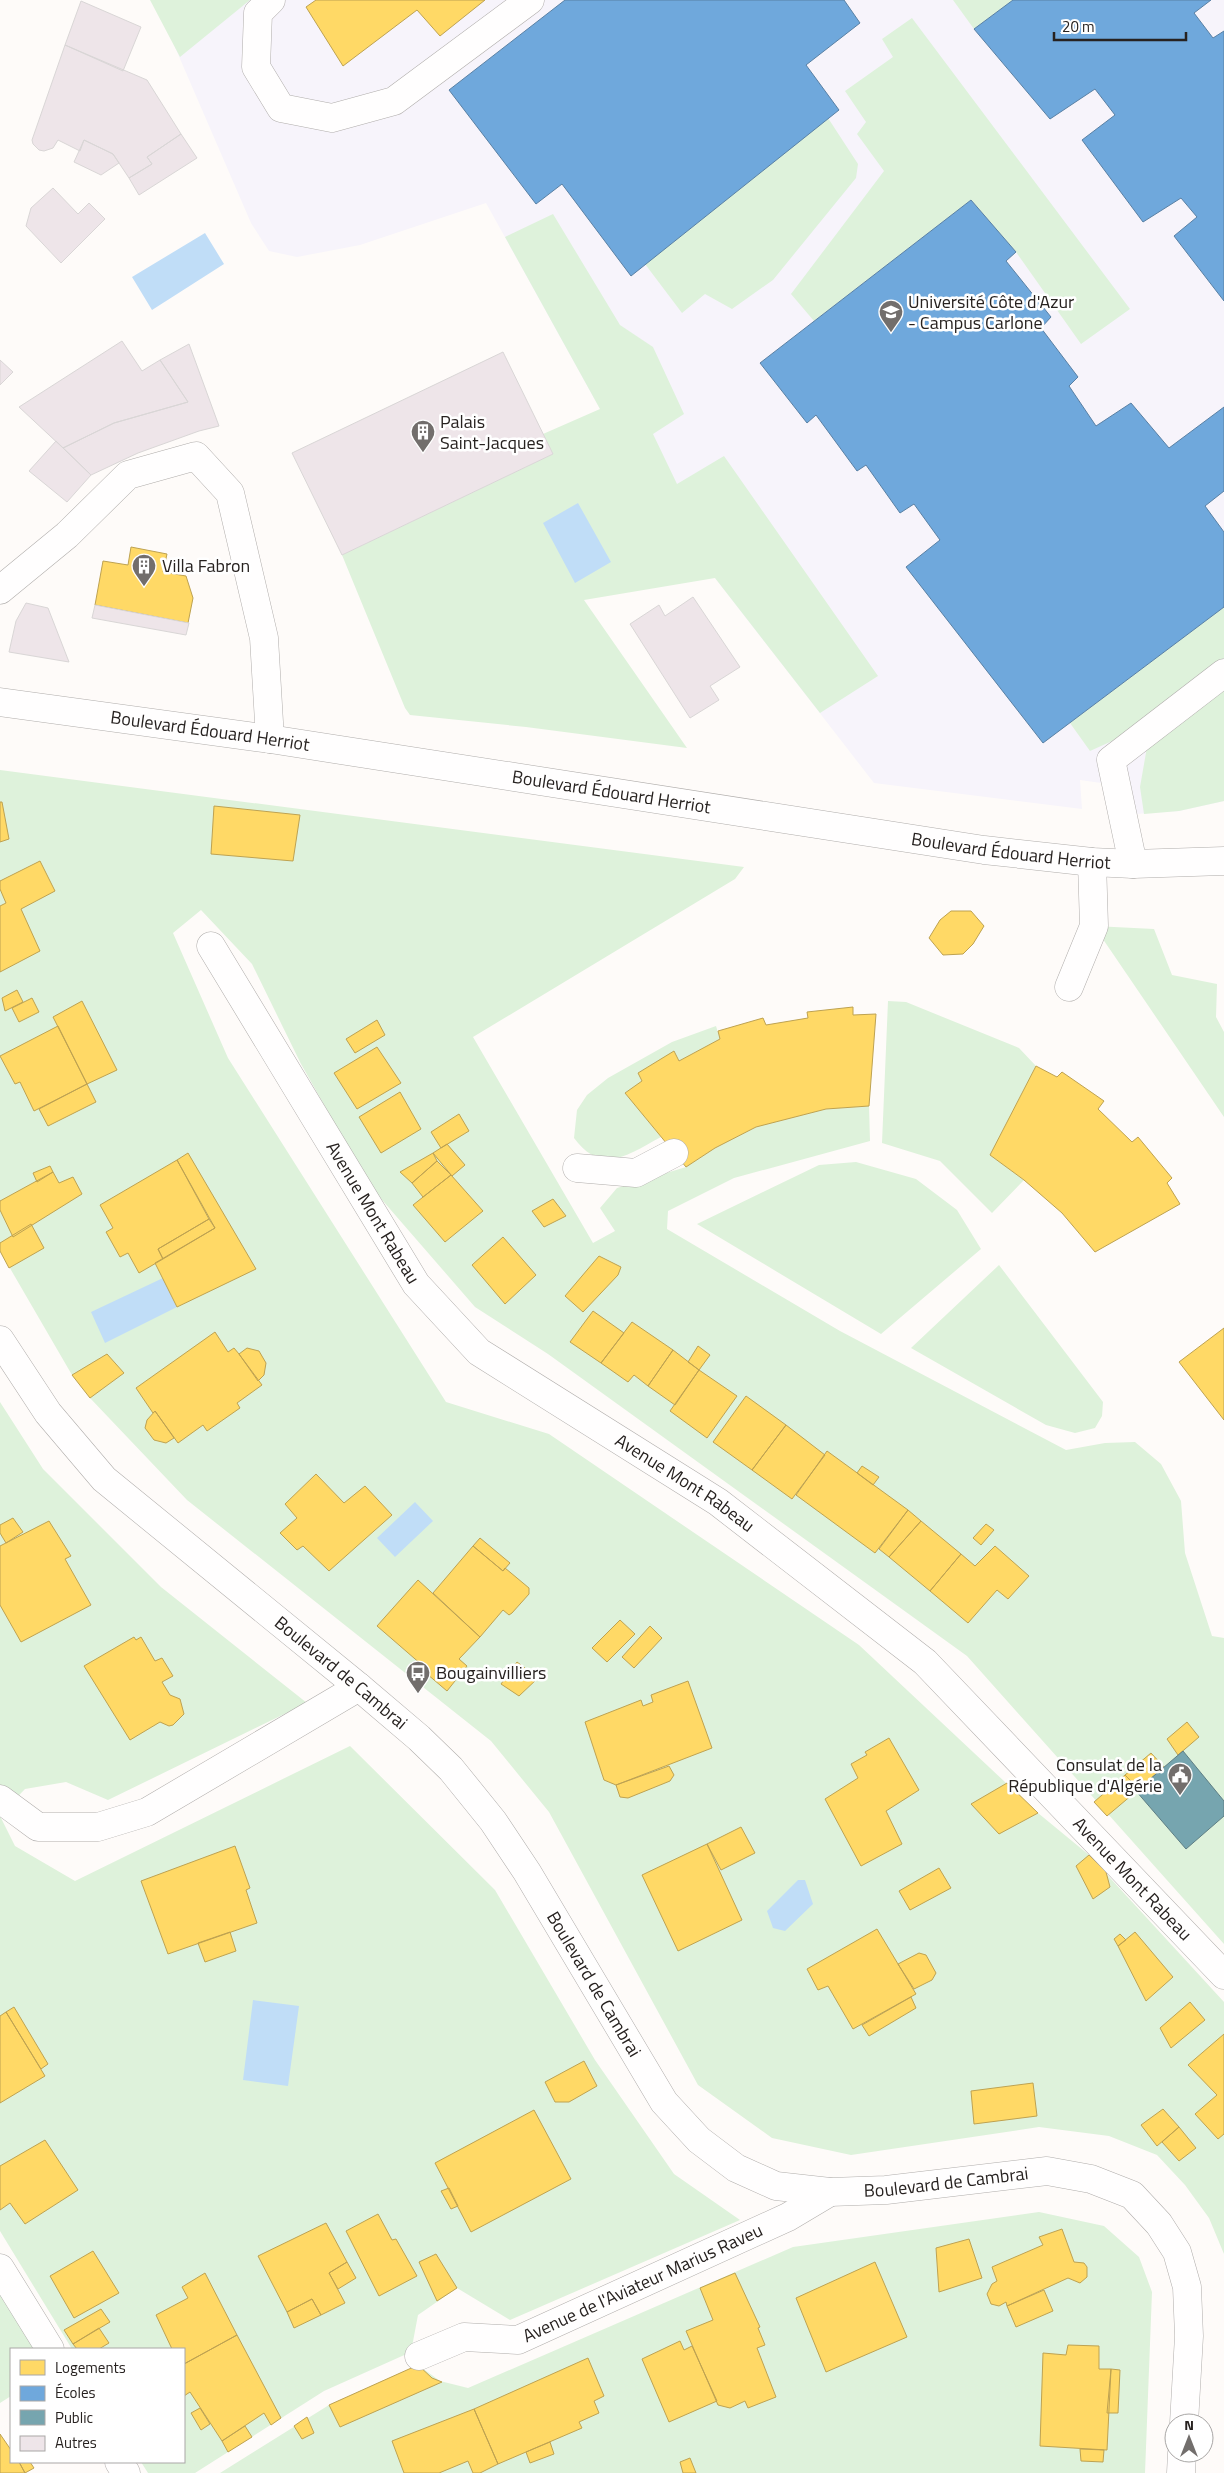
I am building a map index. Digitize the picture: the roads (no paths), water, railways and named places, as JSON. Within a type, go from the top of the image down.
[{"type":"street","points":[[271,0],[258,13],[256,67],[281,108],[332,118],[394,101],[530,0]]},
{"type":"street","points":[[0,590],[67,535],[128,476],[196,456],[230,493],[264,638],[270,739]]},
{"type":"street","points":[[1133,864],[1111,760],[1224,673]]},
{"type":"street","name":"Boulevard Édouard Herriot","points":[[0,702],[270,739],[984,850],[1092,862],[1133,864],[1224,860]]},
{"type":"street","points":[[1069,988],[1094,926],[1092,862]]},
{"type":"street","name":"Avenue Mont Rabeau","points":[[211,946],[416,1284],[479,1352],[718,1502],[925,1662],[1224,1976]]},
{"type":"street","points":[[577,1168],[636,1173],[674,1153]]},
{"type":"street","name":"Boulevard de Cambrai","points":[[0,1340],[48,1413],[104,1479],[358,1686],[419,1738],[451,1769],[493,1821],[527,1872],[664,2102],[699,2140],[736,2168],[776,2186],[830,2192],[886,2190],[1047,2171],[1092,2179],[1132,2195],[1158,2224],[1177,2252],[1187,2287],[1189,2336],[1185,2413]]},
{"type":"street","points":[[0,1799],[38,1827],[98,1827],[147,1812],[358,1686]]},
{"type":"street","name":"Avenue de l'Aviateur Marius Raveu","points":[[419,2356],[464,2337],[518,2340],[788,2217],[830,2192]]},
{"type":"street","points":[[0,2268],[49,2348]]},
{"type":"water","points":[[205,233],[224,264],[152,310],[132,277]]},
{"type":"water","points":[[578,503],[611,562],[575,583],[543,523]]},
{"type":"water","points":[[163,1278],[177,1307],[105,1343],[91,1312]]},
{"type":"water","points":[[415,1502],[433,1521],[395,1557],[377,1538]]},
{"type":"water","points":[[798,1880],[805,1880],[813,1904],[785,1931],[773,1928],[767,1911]]},
{"type":"water","points":[[253,2000],[299,2006],[288,2086],[243,2080]]},
{"type":"place","name":"Université Côte d'Azur - Campus Carlone","points":[[891,333]]},
{"type":"place","name":"Palais Saint-Jacques","points":[[423,453]]},
{"type":"place","name":"Villa Fabron","points":[[144,587]]},
{"type":"place","name":"Bougainvilliers","points":[[418,1694]]},
{"type":"place","name":"Consulat de la République d'Algérie","points":[[1180,1796]]}]
